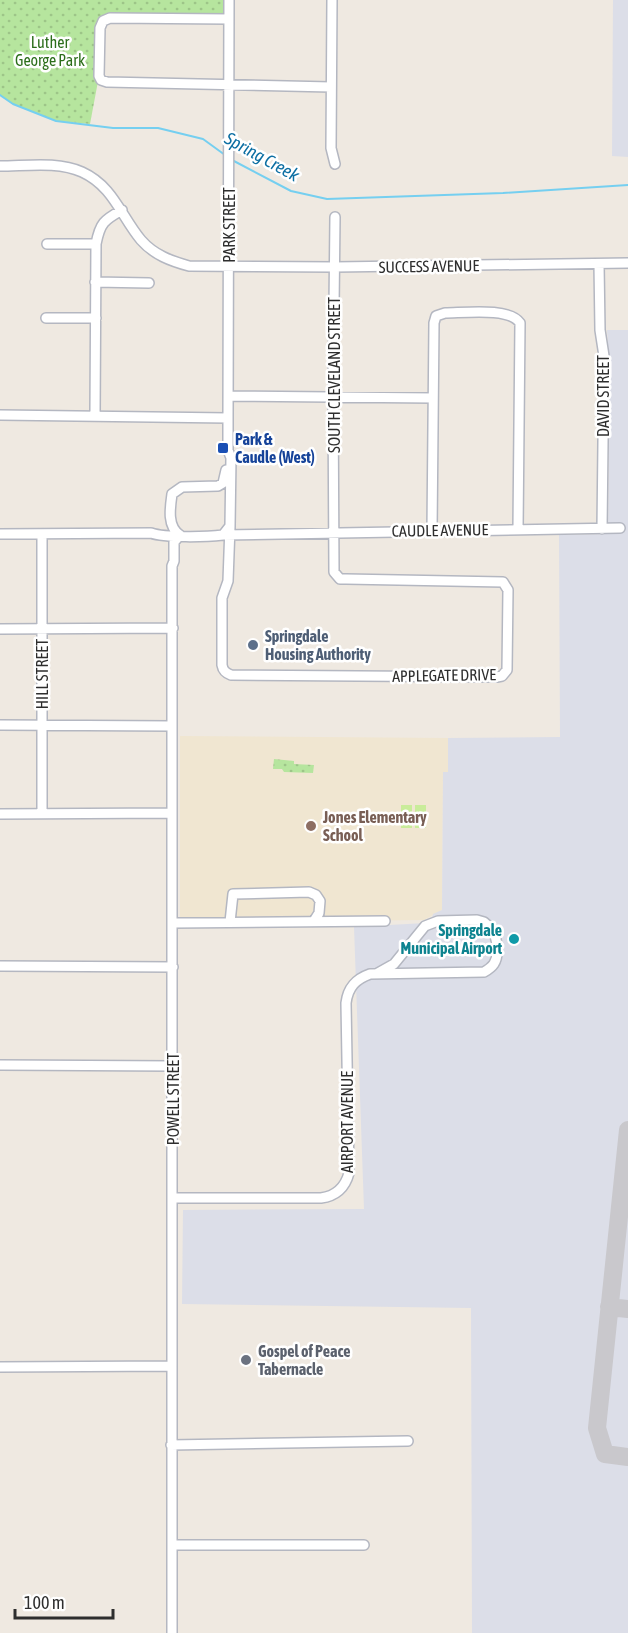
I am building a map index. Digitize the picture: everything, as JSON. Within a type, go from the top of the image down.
[{"type":"street","name":"PARK STREET","points":[[218,486],[226,476],[228,450],[229,0]]},
{"type":"street","points":[[332,0],[331,148],[335,164]]},
{"type":"street","points":[[229,19],[110,18],[103,21],[99,28],[99,76],[107,82],[331,87]]},
{"type":"street","name":"SUCCESS AVENUE","points":[[0,166],[60,166],[81,171],[98,181],[113,196],[142,241],[156,253],[189,266],[628,264]]},
{"type":"street","points":[[95,416],[96,244],[99,228],[104,221],[122,210]]},
{"type":"street","name":"SOUTH CLEVELAND STREET","points":[[333,532],[335,218]]},
{"type":"street","points":[[47,244],[96,244]]},
{"type":"street","name":"DAVID STREET","points":[[599,264],[600,330],[604,356],[602,529]]},
{"type":"street","points":[[95,282],[149,283]]},
{"type":"street","points":[[432,531],[434,323],[436,316],[445,313],[506,313],[517,318],[521,328],[519,529]]},
{"type":"street","points":[[46,318],[96,318]]},
{"type":"street","points":[[228,396],[433,398]]},
{"type":"street","points":[[0,415],[228,418]]},
{"type":"street","name":"PARK STREET","points":[[227,532],[231,458],[228,450]]},
{"type":"street","points":[[151,533],[171,523],[171,500],[176,489],[218,486],[227,491],[230,496]]},
{"type":"street","name":"POWELL STREET","points":[[171,523],[175,535],[170,560],[173,628],[172,1633]]},
{"type":"street","name":"CAUDLE AVENUE","points":[[227,532],[620,528]]},
{"type":"street","points":[[0,534],[151,533],[158,536],[227,532]]},
{"type":"street","name":"APPLEGATE DRIVE","points":[[227,532],[228,581],[222,598],[222,665],[226,673],[231,675],[497,677],[505,673],[508,666],[508,590],[503,582],[340,579],[334,572],[333,532]]},
{"type":"street","name":"HILL STREET","points":[[42,534],[42,813]]},
{"type":"street","points":[[0,629],[173,628]]},
{"type":"street","points":[[0,725],[172,726]]},
{"type":"street","points":[[0,813],[172,813]]},
{"type":"street","points":[[230,922],[233,894],[309,892],[316,895],[320,901],[319,913],[314,921]]},
{"type":"street","name":"AIRPORT AVENUE","points":[[173,1198],[321,1198],[332,1196],[342,1189],[349,1173],[346,997],[352,986],[357,980],[378,973],[390,975],[484,972],[494,965],[497,959],[494,932],[484,922],[477,920],[438,921],[425,926],[394,964],[378,973]]},
{"type":"street","points":[[173,923],[385,921]]},
{"type":"street","points":[[0,966],[173,967]]},
{"type":"street","points":[[0,1065],[173,1066]]},
{"type":"street","points":[[0,1367],[172,1366]]},
{"type":"street","points":[[171,1445],[408,1441]]},
{"type":"street","points":[[172,1545],[363,1545]]},
{"type":"shaded area","points":[[613,0],[628,0],[628,157],[612,156]]},
{"type":"shaded area","name":"Springdale Municipal Airport","points":[[607,330],[628,330],[628,1633],[472,1633],[471,1308],[182,1304],[183,1210],[364,1209],[354,927],[425,923],[432,918],[433,914],[442,910],[443,772],[448,772],[448,738],[560,737],[559,535],[608,534],[610,372]]},
{"type":"shaded area","name":"Jones Elementary School","points":[[180,736],[448,738],[448,772],[443,772],[442,910],[424,920],[180,923]]},
{"type":"green space","name":"Luther George Park","points":[[0,0],[229,0],[229,19],[103,21],[99,76],[90,124],[56,121],[13,104],[0,95]]},
{"type":"green space","points":[[274,759],[294,761],[294,764],[314,765],[313,773],[284,772],[282,769],[273,769]]},
{"type":"green space","points":[[401,805],[412,805],[412,828],[401,828]]},
{"type":"green space","points":[[415,805],[426,805],[426,828],[415,828]]},
{"type":"waterway","name":"Spring Creek","points":[[0,95],[13,104],[56,121],[113,128],[158,128],[203,139],[225,155]]},
{"type":"waterway","name":"Spring Creek","points":[[232,160],[291,191],[327,199],[503,193],[628,185]]},
{"type":"taxiway","points":[[628,1130],[597,1428],[605,1454],[628,1457]]},
{"type":"taxiway","points":[[609,1307],[628,1309]]},
{"type":"place","name":"Park & Caudle (West)","points":[[223,448]]},
{"type":"place","name":"Springdale Housing Authority","points":[[253,645]]},
{"type":"place","name":"Jones Elementary School","points":[[311,826]]},
{"type":"place","name":"Springdale Municipal Airport","points":[[514,939]]},
{"type":"place","name":"Gospel of Peace Tabernacle","points":[[246,1360]]}]
